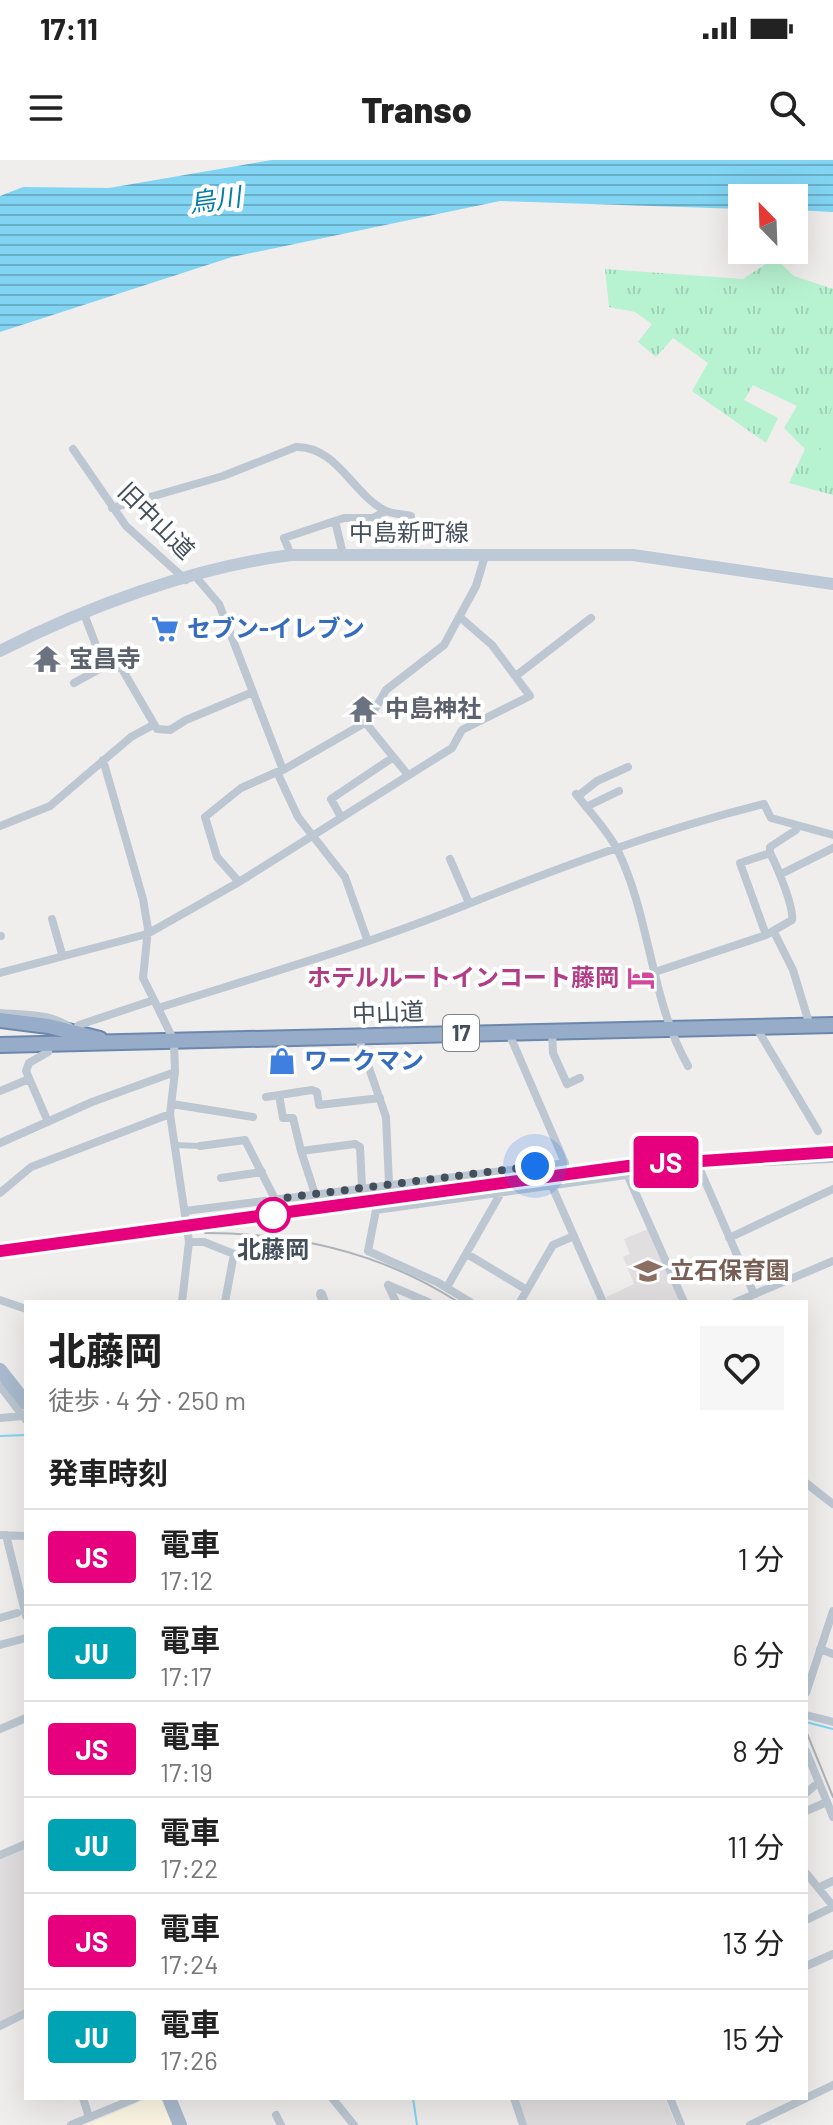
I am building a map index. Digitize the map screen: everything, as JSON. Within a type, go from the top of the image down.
[{"type":"highway","points":[[0,1020],[74,1031],[112,1043]]},
{"type":"highway","name":"中山道","points":[[0,1045],[833,1025]]},
{"type":"highway","name":"中山道","points":[[0,1037],[89,1043]]},
{"type":"highway","name":"17","points":[[0,1054],[48,1052],[112,1043]]},
{"type":"main road","name":"中島新町線","points":[[0,651],[83,611],[255,560],[291,555],[633,555],[833,584]]},
{"type":"main road","points":[[0,1370],[24,1411]]},
{"type":"main road","points":[[170,2100],[180,2125]]},
{"type":"street","points":[[112,508],[223,476],[280,451],[308,446],[323,454],[386,511],[411,516]]},
{"type":"street","name":"旧中山道","points":[[73,449],[112,508],[219,604],[280,771],[311,837],[345,877],[367,939]]},
{"type":"street","points":[[291,555],[284,538],[335,521],[373,518],[386,511]]},
{"type":"street","points":[[335,521],[343,554]]},
{"type":"street","points":[[239,882],[217,857],[205,817],[241,788],[280,771],[365,722],[377,709],[386,690],[444,645],[461,618],[485,556]]},
{"type":"street","points":[[83,611],[105,666]]},
{"type":"street","points":[[0,973],[62,954],[147,934],[239,882],[452,748],[462,730],[530,696],[517,675],[478,630],[461,618]]},
{"type":"street","points":[[517,675],[591,618]]},
{"type":"street","points":[[74,683],[105,666],[122,669],[153,725],[162,731],[253,692]]},
{"type":"street","points":[[365,722],[408,775]]},
{"type":"street","points":[[0,826],[50,806],[103,760],[153,725]]},
{"type":"street","points":[[341,817],[331,799],[392,758]]},
{"type":"street","points":[[103,760],[133,854],[147,934],[143,978],[174,1041],[171,1109],[189,1242],[182,1300]]},
{"type":"street","points":[[628,767],[597,781],[577,795],[616,847],[636,899],[669,1030],[688,1066]]},
{"type":"street","points":[[586,807],[619,791]]},
{"type":"street","points":[[0,1013],[47,1018],[66,1024],[74,1031],[93,1020],[156,1004],[367,939],[616,847],[764,804],[771,818],[833,835]]},
{"type":"street","points":[[655,972],[770,933],[794,917],[770,847],[796,830],[795,825]]},
{"type":"street","points":[[781,874],[833,848]]},
{"type":"street","points":[[770,853],[740,863],[770,933],[793,970],[810,1026]]},
{"type":"street","points":[[450,859],[469,903]]},
{"type":"street","points":[[52,919],[62,954]]},
{"type":"street","points":[[756,1027],[818,1131]]},
{"type":"street","points":[[185,1211],[565,1163],[508,1031]]},
{"type":"street","points":[[552,1031],[553,1053],[567,1084],[580,1078]]},
{"type":"street","points":[[358,1036],[389,1129],[389,1184]]},
{"type":"street","points":[[48,1052],[27,1066],[29,1079],[48,1122]]},
{"type":"street","points":[[0,1143],[92,1102],[175,1072]]},
{"type":"street","points":[[0,1091],[29,1079]]},
{"type":"street","points":[[266,1097],[312,1090],[317,1092],[319,1105],[380,1098]]},
{"type":"street","points":[[279,1095],[283,1118],[293,1118],[315,1194]]},
{"type":"street","points":[[0,1193],[31,1167],[171,1109],[253,1117]]},
{"type":"street","points":[[174,1145],[200,1146],[245,1140],[275,1199]]},
{"type":"street","points":[[301,1151],[355,1144],[360,1147],[362,1187]]},
{"type":"street","points":[[467,1300],[447,1287],[368,1251],[376,1210],[698,1165],[833,1159]]},
{"type":"street","points":[[698,1165],[754,1294]]},
{"type":"street","points":[[221,1178],[262,1172]]},
{"type":"street","points":[[627,1174],[683,1300]]},
{"type":"street","points":[[551,1184],[602,1300]]},
{"type":"street","points":[[729,1238],[833,1189]]},
{"type":"street","points":[[447,1287],[502,1191]]},
{"type":"street","points":[[521,1300],[553,1245],[574,1236]]},
{"type":"street","points":[[189,1242],[204,1242],[234,1254],[225,1300]]},
{"type":"street","points":[[467,1254],[527,1290]]},
{"type":"street","points":[[740,1300],[833,1261]]},
{"type":"street","points":[[395,1300],[388,1285],[423,1300]]},
{"type":"street","points":[[0,1300],[24,1308]]},
{"type":"street","points":[[0,1386],[24,1412]]},
{"type":"street","points":[[0,1418],[24,1413]]},
{"type":"street","points":[[808,1485],[833,1504]]},
{"type":"street","points":[[0,1618],[22,1615],[3,1535],[24,1536]]},
{"type":"street","points":[[808,1687],[833,1611]]},
{"type":"street","points":[[0,1645],[24,1639]]},
{"type":"street","points":[[820,1649],[833,1654]]},
{"type":"street","points":[[808,1716],[833,1722]]},
{"type":"street","points":[[0,1729],[24,1719]]},
{"type":"street","points":[[808,1759],[833,1817]]},
{"type":"street","points":[[808,1791],[819,1782]]},
{"type":"street","points":[[808,1810],[827,1802]]},
{"type":"street","points":[[0,1854],[24,1845]]},
{"type":"street","points":[[808,1878],[820,1887],[833,1907],[808,1919]]},
{"type":"street","points":[[820,1887],[833,1881]]},
{"type":"street","points":[[808,1965],[833,1954]]},
{"type":"street","points":[[0,2026],[24,2014]]},
{"type":"street","points":[[808,2097],[833,2085]]},
{"type":"street","points":[[84,2100],[89,2117]]},
{"type":"street","points":[[71,2125],[131,2100]]},
{"type":"street","points":[[334,2100],[354,2125]]},
{"type":"street","points":[[515,2100],[523,2125]]},
{"type":"street","points":[[671,2100],[681,2125]]},
{"type":"street","points":[[750,2125],[802,2100]]},
{"type":"street","points":[[276,2115],[281,2125]]},
{"type":"shaded area","name":"立石保育園","points":[[648,1229],[679,1300],[607,1300],[606,1297],[634,1284],[623,1257],[630,1254],[624,1239]]},
{"type":"shaded area","points":[[24,1849],[24,2013],[0,2024],[0,1859]]},
{"type":"shaded area","points":[[144,2100],[161,2100],[172,2125],[86,2125]]},
{"type":"shaded area","points":[[518,2100],[666,2100],[676,2125],[526,2125]]},
{"type":"green space","points":[[766,264],[781,264],[794,276],[833,289],[833,495],[789,483],[805,449],[784,428],[797,406],[753,385],[744,400],[778,418],[766,443],[692,391],[708,363],[673,338],[656,357],[638,342],[652,324],[635,312],[609,307],[605,269],[743,279]]},
{"type":"green space","points":[[833,403],[833,475],[815,470]]},
{"type":"water","name":"烏川","points":[[272,160],[833,160],[833,212],[808,211],[808,184],[728,184],[728,209],[500,201],[232,257],[0,332],[0,196],[23,187],[109,188]]},
{"type":"waterway","points":[[0,1436],[24,1435]]},
{"type":"waterway","points":[[808,1723],[833,1729]]},
{"type":"waterway","points":[[413,2100],[417,2125]]},
{"type":"railway","points":[[0,1251],[600,1169],[708,1158],[833,1152]]},
{"type":"railway","points":[[205,1233],[271,1237],[336,1249],[399,1271],[455,1300]]},
{"type":"railway","points":[[808,1736],[833,1797]]},
{"type":"train","name":"JS","points":[[0,1251],[628,1166],[708,1158],[833,1152]]},
{"type":"place","name":"セブン-イレブン","points":[[165,629]]},
{"type":"place","name":"宝昌寺","points":[[47,659]]},
{"type":"place","name":"中島神社","points":[[363,709]]},
{"type":"place","name":"ホテルルートインコート藤岡","points":[[641,978]]},
{"type":"place","name":"ワークマン","points":[[282,1061]]},
{"type":"place","name":"北藤岡","points":[[273,1215]]},
{"type":"place","name":"立石保育園","points":[[648,1271]]},
{"type":"route","points":[[273,1215],[275,1199],[535,1166]]}]
